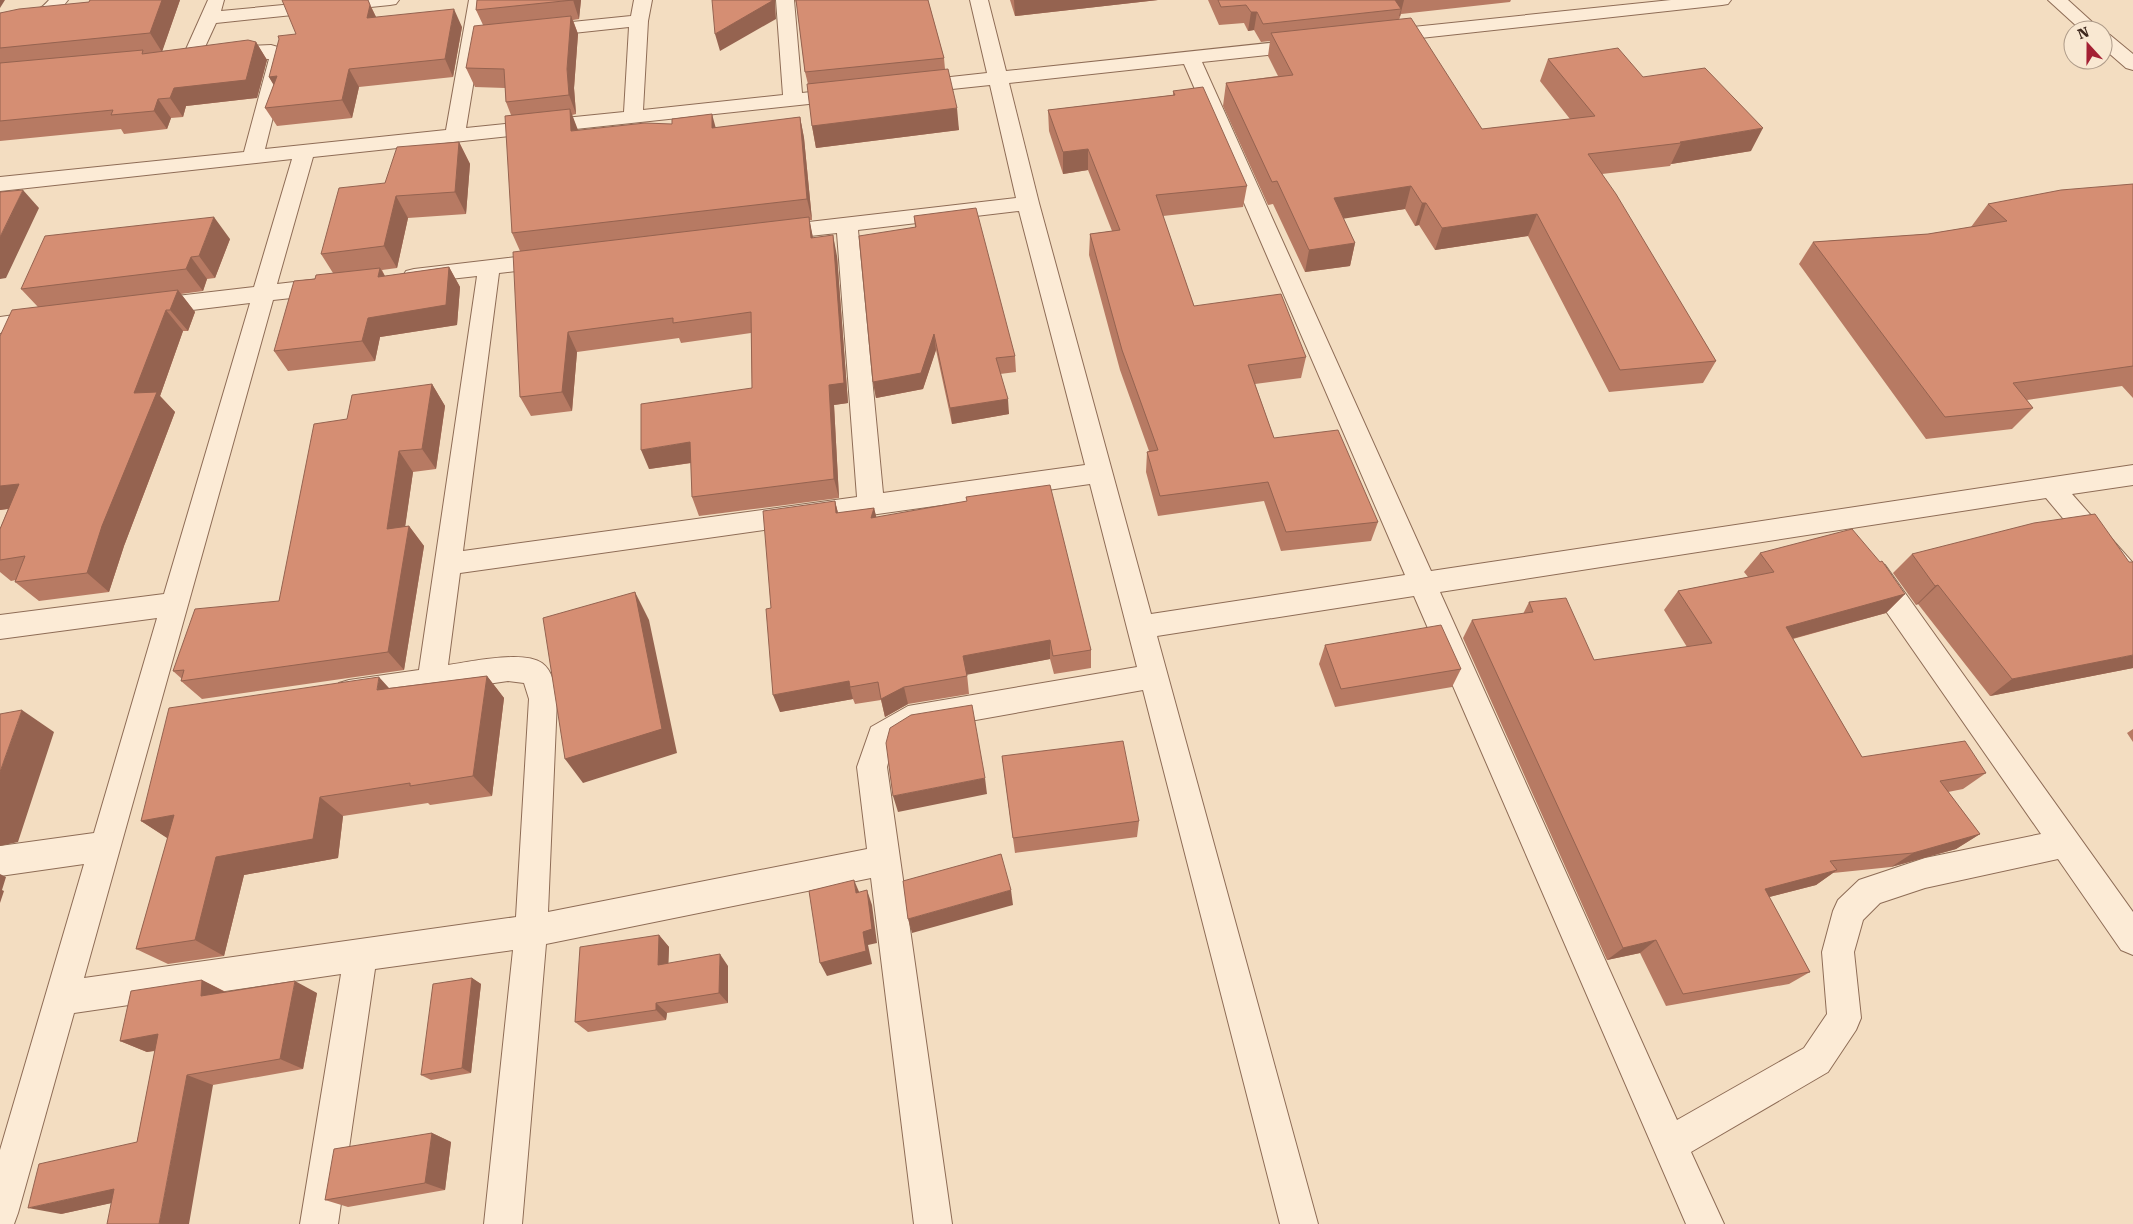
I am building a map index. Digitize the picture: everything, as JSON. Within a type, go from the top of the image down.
[{"type":"street","points":[[0,27],[31,21],[51,11],[59,0]]},
{"type":"street","points":[[216,0],[209,18],[182,57],[255,50],[271,51],[279,57],[252,158]]},
{"type":"street","points":[[209,18],[354,1],[390,0]]},
{"type":"street","points":[[454,136],[478,0]]},
{"type":"street","points":[[633,118],[642,0]]},
{"type":"street","points":[[785,0],[793,100]]},
{"type":"street","points":[[979,0],[1028,203],[1299,1224]]},
{"type":"street","points":[[1369,38],[1603,6],[1722,0]]},
{"type":"street","points":[[2057,0],[2080,20]]},
{"type":"street","points":[[471,38],[639,21]]},
{"type":"street","points":[[891,90],[1329,42]]},
{"type":"street","points":[[2113,47],[2133,64]]},
{"type":"street","points":[[1190,57],[1705,1224]]},
{"type":"street","points":[[0,184],[633,118],[862,92]]},
{"type":"street","points":[[0,1213],[304,153]]},
{"type":"street","points":[[750,236],[1028,203]]},
{"type":"street","points":[[847,224],[871,505]]},
{"type":"street","points":[[391,278],[566,258]]},
{"type":"street","points":[[432,680],[489,267]]},
{"type":"street","points":[[127,310],[352,283]]},
{"type":"street","points":[[10,346],[10,323],[59,318]]},
{"type":"street","points":[[448,564],[1100,473]]},
{"type":"street","points":[[1140,627],[2133,475]]},
{"type":"street","points":[[2052,488],[2133,582]]},
{"type":"street","points":[[1838,520],[2133,939]]},
{"type":"street","points":[[0,627],[174,604]]},
{"type":"street","points":[[325,695],[508,669],[532,672],[539,681],[543,699],[531,931],[503,1224]]},
{"type":"street","points":[[933,1224],[872,767],[880,736],[908,718],[1154,676]]},
{"type":"street","points":[[140,722],[169,718]]},
{"type":"street","points":[[1670,1144],[1816,1060],[1844,1018],[1838,952],[1849,911],[1870,891],[1925,873],[2065,843]]},
{"type":"street","points":[[0,861],[105,846]]},
{"type":"street","points":[[62,998],[531,931],[884,861]]},
{"type":"street","points":[[319,1224],[361,955]]},
{"type":"building","points":[[90,0],[162,0],[150,33],[0,48],[0,13],[19,9],[89,2]]},
{"type":"building","points":[[282,0],[368,0],[370,5],[367,18],[454,9],[445,59],[349,69],[342,100],[265,108],[277,76],[269,77],[279,39],[278,36],[296,34]]},
{"type":"building","points":[[477,0],[573,0],[476,10]]},
{"type":"building","points":[[712,0],[772,0],[772,1],[715,34]]},
{"type":"building","points":[[796,0],[928,0],[944,58],[805,72]]},
{"type":"building","points":[[1218,0],[1395,0],[1401,9],[1263,24],[1257,12],[1251,12],[1246,5],[1221,7]]},
{"type":"building","points":[[571,16],[567,69],[569,95],[506,102],[504,69],[466,68],[474,26]]},
{"type":"building","points":[[1411,18],[1482,129],[1595,116],[1548,59],[1618,48],[1643,77],[1705,68],[1763,128],[1681,143],[1588,154],[1616,194],[1716,361],[1620,370],[1537,214],[1442,228],[1426,203],[1422,203],[1411,186],[1334,198],[1355,243],[1309,250],[1277,181],[1272,182],[1226,83],[1293,75],[1271,33]]},
{"type":"building","points":[[248,40],[256,42],[246,80],[174,88],[170,98],[158,99],[154,111],[111,115],[113,110],[0,121],[0,63],[143,50],[142,54]]},
{"type":"building","points":[[948,69],[957,108],[812,126],[807,84]]},
{"type":"building","points":[[1203,87],[1247,186],[1156,195],[1194,306],[1281,294],[1306,357],[1248,365],[1274,438],[1338,430],[1378,522],[1286,532],[1268,482],[1160,496],[1147,452],[1158,450],[1122,350],[1090,234],[1120,230],[1088,149],[1063,152],[1048,110],[1175,95],[1173,91]]},
{"type":"building","points":[[570,109],[571,131],[645,123],[672,124],[672,119],[712,114],[712,128],[800,117],[807,199],[512,233],[505,116]]},
{"type":"building","points":[[459,142],[455,192],[396,196],[384,246],[321,254],[339,188],[385,183],[397,147]]},
{"type":"building","points":[[2133,184],[2133,366],[2013,383],[2033,408],[1945,417],[1813,242],[1928,234],[2007,221],[1988,204],[2061,190]]},
{"type":"building","points":[[23,190],[0,237],[0,192]]},
{"type":"building","points":[[976,208],[1015,356],[996,358],[1008,399],[950,408],[934,334],[921,373],[873,382],[859,236],[916,227],[914,216]]},
{"type":"building","points":[[214,217],[199,256],[191,257],[186,269],[21,289],[45,236]]},
{"type":"building","points":[[809,217],[811,238],[833,235],[844,383],[829,385],[834,479],[692,497],[690,442],[641,450],[641,404],[752,388],[751,312],[673,323],[673,318],[568,332],[562,392],[520,397],[513,252]]},
{"type":"building","points":[[449,267],[446,305],[368,318],[362,341],[274,351],[294,281],[315,279],[316,275],[380,268],[378,277]]},
{"type":"building","points":[[178,290],[170,310],[166,310],[134,393],[157,392],[102,526],[87,573],[15,582],[25,556],[0,560],[0,529],[19,484],[0,486],[0,336],[12,310]]},
{"type":"building","points":[[432,384],[422,449],[399,451],[387,529],[409,526],[388,652],[181,681],[184,670],[173,671],[195,609],[279,601],[314,424],[347,419],[352,395]]},
{"type":"building","points":[[1050,485],[1091,650],[1053,656],[1050,640],[963,656],[967,676],[904,687],[881,699],[878,682],[850,687],[849,681],[773,695],[766,609],[771,608],[763,511],[835,501],[836,513],[874,508],[871,518],[967,501],[966,497]]},
{"type":"building","points":[[2095,514],[2129,562],[2133,562],[2133,655],[2012,679],[1938,585],[1935,586],[1912,554],[2034,523]]},
{"type":"building","points":[[1852,529],[1880,562],[1882,561],[1905,594],[1786,627],[1862,757],[1965,741],[1986,773],[1940,781],[1980,834],[1913,853],[1830,861],[1837,870],[1765,889],[1810,972],[1683,994],[1656,940],[1623,948],[1472,620],[1533,612],[1529,602],[1566,598],[1594,660],[1712,643],[1678,591],[1774,572],[1760,553]]},
{"type":"building","points":[[635,592],[662,729],[565,759],[543,618]]},
{"type":"building","points":[[1441,625],[1461,669],[1341,689],[1325,645]]},
{"type":"building","points":[[487,676],[473,776],[410,786],[410,783],[320,797],[313,839],[216,857],[195,940],[136,949],[174,815],[141,821],[169,708],[379,677],[377,690]]},
{"type":"building","points":[[972,705],[985,778],[893,796],[886,743],[890,728],[911,715]]},
{"type":"building","points":[[22,710],[0,772],[0,714]]},
{"type":"building","points":[[1123,741],[1139,821],[1013,838],[1002,756]]},
{"type":"building","points":[[1001,854],[1011,890],[908,919],[903,881]]},
{"type":"building","points":[[854,880],[856,893],[867,890],[872,929],[863,932],[866,951],[820,963],[809,891]]},
{"type":"building","points":[[659,935],[658,965],[720,954],[719,993],[656,1003],[656,1010],[575,1022],[580,947]]},
{"type":"building","points":[[472,978],[462,1068],[421,1075],[433,984]]},
{"type":"building","points":[[202,980],[201,996],[295,981],[280,1059],[187,1075],[159,1224],[107,1224],[114,1189],[28,1208],[39,1164],[137,1142],[158,1034],[120,1041],[131,991]]},
{"type":"building","points":[[432,1133],[425,1183],[325,1200],[334,1149]]}]
